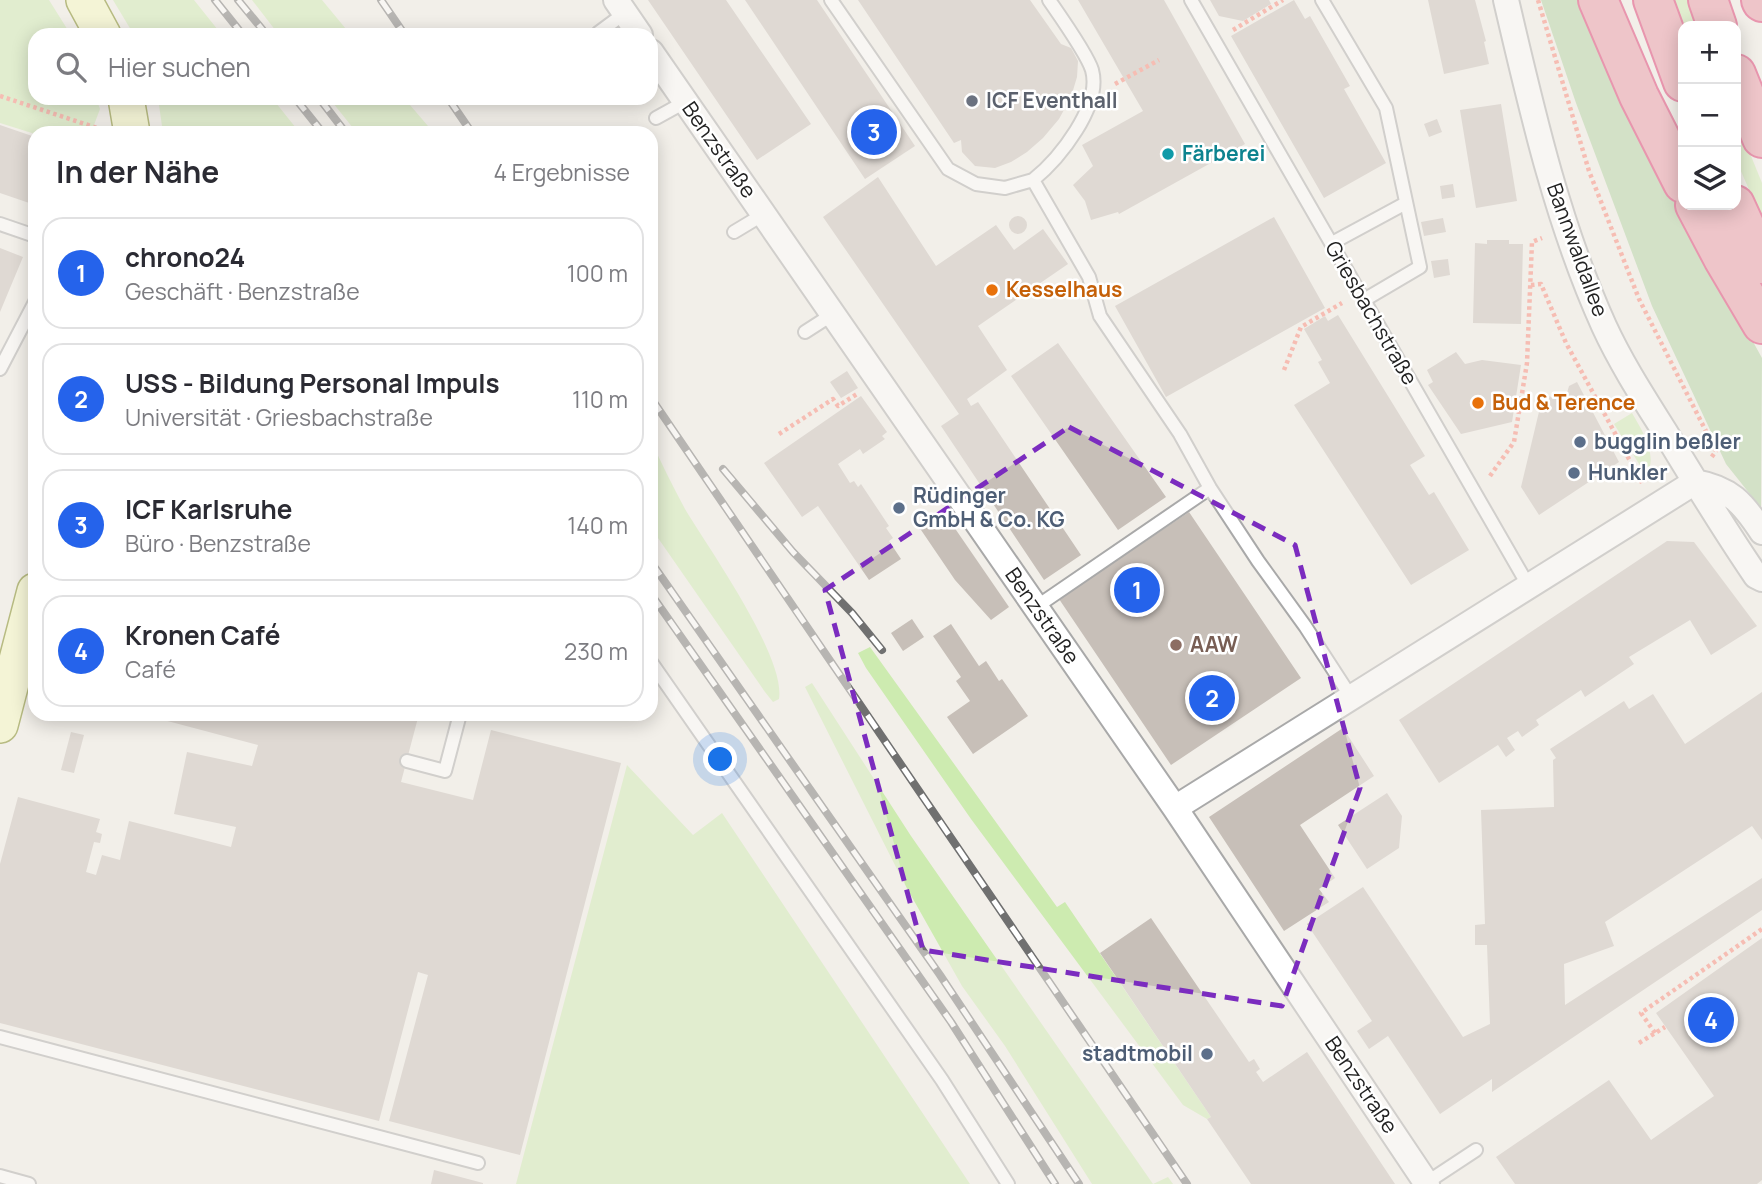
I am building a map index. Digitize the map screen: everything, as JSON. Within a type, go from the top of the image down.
[{"type":"highway","points":[[1598,0],[1639,96],[1678,173]]},
{"type":"highway","points":[[1653,0],[1678,68]]},
{"type":"highway","points":[[1708,0],[1715,21]]},
{"type":"highway","points":[[1740,84],[1762,138]]},
{"type":"highway","points":[[1698,210],[1762,324]]},
{"type":"highway","points":[[1737,210],[1762,264]]},
{"type":"street","points":[[84,0],[99,28]]},
{"type":"street","name":"Bannwaldallee","points":[[1506,0],[1565,229],[1604,326],[1620,358],[1695,482],[1756,576],[1762,579]]},
{"type":"street","points":[[621,7],[635,28]]},
{"type":"street","name":"Benzstraße","points":[[658,62],[1175,808],[1427,1183]]},
{"type":"street","points":[[1175,808],[1695,482],[1715,485],[1736,497],[1762,532]]},
{"type":"street","points":[[0,725],[28,617]]},
{"type":"lane","points":[[831,0],[947,169],[976,184],[1005,188],[1032,180],[1052,164],[1074,133],[1089,104],[1093,83],[1092,68],[1049,0]]},
{"type":"lane","name":"Griesbachstraße","points":[[1191,0],[1528,585]]},
{"type":"lane","points":[[1322,0],[1386,108],[1420,267],[1362,297]]},
{"type":"lane","points":[[602,28],[621,7]]},
{"type":"lane","points":[[656,118],[685,102]]},
{"type":"lane","points":[[1032,180],[1089,277],[1100,316],[1180,435],[1210,488],[1258,561],[1305,626],[1351,697]]},
{"type":"lane","points":[[1332,243],[1406,204]]},
{"type":"lane","points":[[734,232],[764,214]]},
{"type":"lane","points":[[0,224],[28,234]]},
{"type":"lane","points":[[805,332],[833,314]]},
{"type":"lane","points":[[0,369],[28,315]]},
{"type":"lane","points":[[1036,607],[1210,488]]},
{"type":"lane","points":[[658,672],[942,1080],[1008,1184]]},
{"type":"lane","points":[[407,761],[445,771],[458,721]]},
{"type":"lane","points":[[0,1037],[478,1163]]},
{"type":"lane","points":[[1427,1183],[1476,1150]]},
{"type":"lane","points":[[0,1176],[29,1184]]},
{"type":"path","points":[[1214,40],[1283,0]]},
{"type":"path","points":[[1538,0],[1589,171],[1639,299],[1716,451],[1695,482]]},
{"type":"path","points":[[1112,85],[1159,60]]},
{"type":"path","points":[[0,96],[28,105]]},
{"type":"path","points":[[28,105],[95,126]]},
{"type":"path","points":[[1471,487],[1493,475],[1514,442],[1527,363],[1532,242],[1565,229]]},
{"type":"path","points":[[1531,285],[1541,284],[1566,343],[1611,430],[1656,506]]},
{"type":"path","points":[[1284,370],[1301,327],[1362,297]]},
{"type":"path","points":[[779,434],[833,399],[838,406],[879,380]]},
{"type":"path","points":[[1655,1033],[1641,1013],[1762,929]]},
{"type":"path","points":[[1639,1043],[1665,1027]]},
{"type":"highlighted area","points":[[1069,427],[1295,545],[1360,788],[1282,1006],[923,950],[825,590]]},
{"type":"green space","points":[[0,0],[49,0],[67,28],[28,28],[28,105],[99,105],[100,109],[94,126],[28,126],[28,132],[0,123]]},
{"type":"green space","points":[[113,0],[194,0],[216,28],[130,28]]},
{"type":"green space","points":[[252,0],[322,0],[345,28],[274,28]]},
{"type":"green space","points":[[1541,0],[1581,0],[1678,210],[1762,358],[1761,508],[1726,464],[1652,306],[1576,103]]},
{"type":"green space","points":[[1673,0],[1689,0],[1697,21],[1681,21]]},
{"type":"green space","points":[[159,105],[278,105],[294,126],[162,126]]},
{"type":"green space","points":[[335,105],[410,105],[428,126],[351,126]]},
{"type":"green space","points":[[1741,131],[1762,183],[1762,219],[1741,171]]},
{"type":"green space","points":[[1632,413],[1650,452],[1650,468],[1646,475],[1614,424]]},
{"type":"green space","points":[[658,455],[685,509],[744,603],[771,657],[778,680],[779,699],[773,702],[658,538]]},
{"type":"green space","points":[[870,647],[1057,907],[1065,902],[1211,1117],[1207,1119],[1183,1105],[971,819],[866,668],[858,653]]},
{"type":"green space","points":[[812,683],[911,836],[1153,1184],[1092,1184],[1005,1046],[962,986],[904,883],[805,687]]},
{"type":"green space","points":[[627,765],[693,835],[722,813],[970,1184],[516,1184]]},
{"type":"green space","points":[[1168,1177],[1173,1184],[1153,1184]]},
{"type":"building","points":[[648,0],[726,0],[811,124],[757,160]]},
{"type":"building","points":[[745,0],[817,0],[915,146],[865,179]]},
{"type":"building","name":"ICF Eventhall","points":[[858,0],[1030,0],[1061,44],[1071,48],[1078,61],[1071,97],[1059,119],[1027,152],[995,168],[975,166],[962,152],[961,140],[954,143]]},
{"type":"building","points":[[1078,0],[1164,0],[1245,144],[1119,214],[1118,212],[1091,220],[1085,201],[1073,185],[1093,166],[1082,145],[1143,111]]},
{"type":"building","points":[[1210,0],[1269,0],[1271,4],[1243,21],[1219,16]]},
{"type":"building","points":[[1294,0],[1305,19],[1310,16],[1350,86],[1344,89],[1386,163],[1324,198],[1231,36]]},
{"type":"building","points":[[1428,0],[1475,0],[1489,64],[1444,74]]},
{"type":"building","points":[[1501,104],[1517,201],[1476,208],[1460,110]]},
{"type":"building","points":[[1437,119],[1442,132],[1429,137],[1424,124]]},
{"type":"building","points":[[0,125],[28,135],[28,203],[0,193]]},
{"type":"building","points":[[878,177],[936,266],[996,225],[1014,250],[1043,229],[1068,264],[978,326],[1007,370],[967,399],[971,406],[978,402],[1081,555],[1044,580],[941,426],[959,414],[823,217]]},
{"type":"building","points":[[1453,184],[1455,197],[1442,199],[1440,186]]},
{"type":"building","points":[[1014,216],[1022,216],[1027,225],[1025,232],[1014,234],[1009,229],[1009,221]]},
{"type":"building","points":[[1274,217],[1325,308],[1166,397],[1115,306]]},
{"type":"building","points":[[1443,218],[1446,232],[1424,236],[1421,222]]},
{"type":"building","points":[[1487,240],[1509,240],[1509,244],[1523,244],[1521,324],[1473,323],[1475,243],[1487,244]]},
{"type":"building","points":[[0,248],[23,257],[0,312]]},
{"type":"building","points":[[1448,259],[1450,275],[1434,278],[1431,261]]},
{"type":"building","points":[[1338,315],[1425,456],[1410,465],[1429,495],[1434,492],[1469,550],[1411,585],[1294,405],[1330,383],[1318,362],[1322,360],[1304,329],[1325,316],[1328,321]]},
{"type":"building","points":[[1058,343],[1166,497],[1118,530],[1011,376]]},
{"type":"building","name":"Bud & Terence","points":[[1456,352],[1465,364],[1482,360],[1521,365],[1512,422],[1461,434],[1428,385],[1433,382],[1427,370]]},
{"type":"building","points":[[847,371],[858,388],[841,398],[830,382]]},
{"type":"building","points":[[1577,382],[1619,462],[1539,515],[1521,487],[1543,395],[1565,400],[1569,386]]},
{"type":"building","points":[[861,396],[887,432],[882,436],[885,439],[863,454],[860,449],[838,464],[850,483],[854,481],[858,487],[861,484],[889,526],[886,528],[893,538],[889,541],[901,559],[869,580],[818,506],[802,517],[764,463]]},
{"type":"building","points":[[943,511],[1009,607],[991,620],[955,580],[919,527]]},
{"type":"building","points":[[1189,512],[1301,678],[1171,765],[1059,599]]},
{"type":"building","points":[[1667,541],[1694,542],[1757,626],[1711,655],[1690,620],[1629,657],[1634,664],[1585,697],[1581,690],[1536,720],[1539,725],[1522,737],[1518,731],[1507,738],[1515,750],[1506,757],[1498,745],[1439,783],[1399,720]]},
{"type":"building","points":[[912,619],[924,637],[903,651],[891,633]]},
{"type":"building","points":[[951,624],[979,666],[986,661],[1028,716],[973,754],[947,717],[970,701],[956,681],[961,677],[933,636]]},
{"type":"building","points":[[1762,692],[1762,840],[1752,826],[1605,922],[1614,946],[1564,964],[1565,1005],[1762,878],[1762,910],[1492,1092],[1492,1079],[1440,1114],[1388,1036],[1369,1049],[1357,1031],[1372,1021],[1307,924],[1363,887],[1463,1037],[1490,1024],[1487,945],[1475,945],[1475,925],[1485,924],[1481,810],[1554,807],[1553,760],[1556,758],[1550,749],[1624,701],[1629,709],[1653,694],[1685,744]]},
{"type":"building","points":[[167,721],[417,721],[401,782],[473,800],[491,730],[621,763],[520,1155],[389,1121],[428,975],[418,972],[379,1121],[0,1023],[0,864],[18,797],[100,819],[96,832],[102,834],[100,843],[94,842],[86,872],[96,875],[102,855],[120,860],[129,821],[231,847],[236,827],[174,814],[187,752],[252,766],[258,745]]},
{"type":"building","points":[[1343,728],[1374,776],[1300,825],[1335,878],[1319,889],[1329,902],[1284,931],[1209,817]]},
{"type":"building","points":[[71,732],[84,735],[74,773],[61,770]]},
{"type":"building","points":[[1387,793],[1402,816],[1399,848],[1367,869],[1338,825]]},
{"type":"building","points":[[1151,918],[1249,1062],[1254,1059],[1260,1069],[1256,1072],[1263,1082],[1307,1052],[1395,1184],[1251,1184],[1207,1119],[1211,1117],[1100,953]]},
{"type":"building","points":[[1762,938],[1762,1180],[1757,1184],[1515,1184],[1496,1157],[1609,1080],[1651,1140],[1714,1096],[1656,1013]]},
{"type":"building","points":[[434,1170],[483,1183],[483,1184],[431,1184]]},
{"type":"railway","points":[[215,0],[237,28]]},
{"type":"railway","points":[[238,0],[261,28]]},
{"type":"railway","points":[[381,0],[400,28]]},
{"type":"railway","points":[[301,105],[317,126]]},
{"type":"railway","points":[[324,105],[341,126]]},
{"type":"railway","points":[[453,105],[467,126]]},
{"type":"railway","points":[[658,408],[1187,1184]]},
{"type":"railway","points":[[723,469],[793,552],[852,613],[882,650]]},
{"type":"railway","points":[[658,572],[940,975],[1079,1184]]},
{"type":"railway","points":[[658,604],[951,1022],[1055,1184]]},
{"type":"place","name":"ICF Eventhall","points":[[972,101]]},
{"type":"place","name":"ICF Karlsruhe","points":[[874,132]]},
{"type":"place","name":"Färberei","points":[[1168,154]]},
{"type":"place","name":"Kesselhaus","points":[[992,290]]},
{"type":"place","name":"Bud & Terence","points":[[1478,403]]},
{"type":"place","name":"bugglin beßler","points":[[1580,442]]},
{"type":"place","name":"Hunkler","points":[[1574,473]]},
{"type":"place","name":"Rüdinger GmbH & Co. KG","points":[[899,508]]},
{"type":"place","name":"chrono24","points":[[1137,590]]},
{"type":"place","name":"AAW","points":[[1176,645]]},
{"type":"place","name":"USS - Bildung Personal Impuls","points":[[1212,698]]},
{"type":"place","name":"Kronen Café","points":[[1711,1020]]},
{"type":"place","name":"stadtmobil","points":[[1207,1054]]}]
